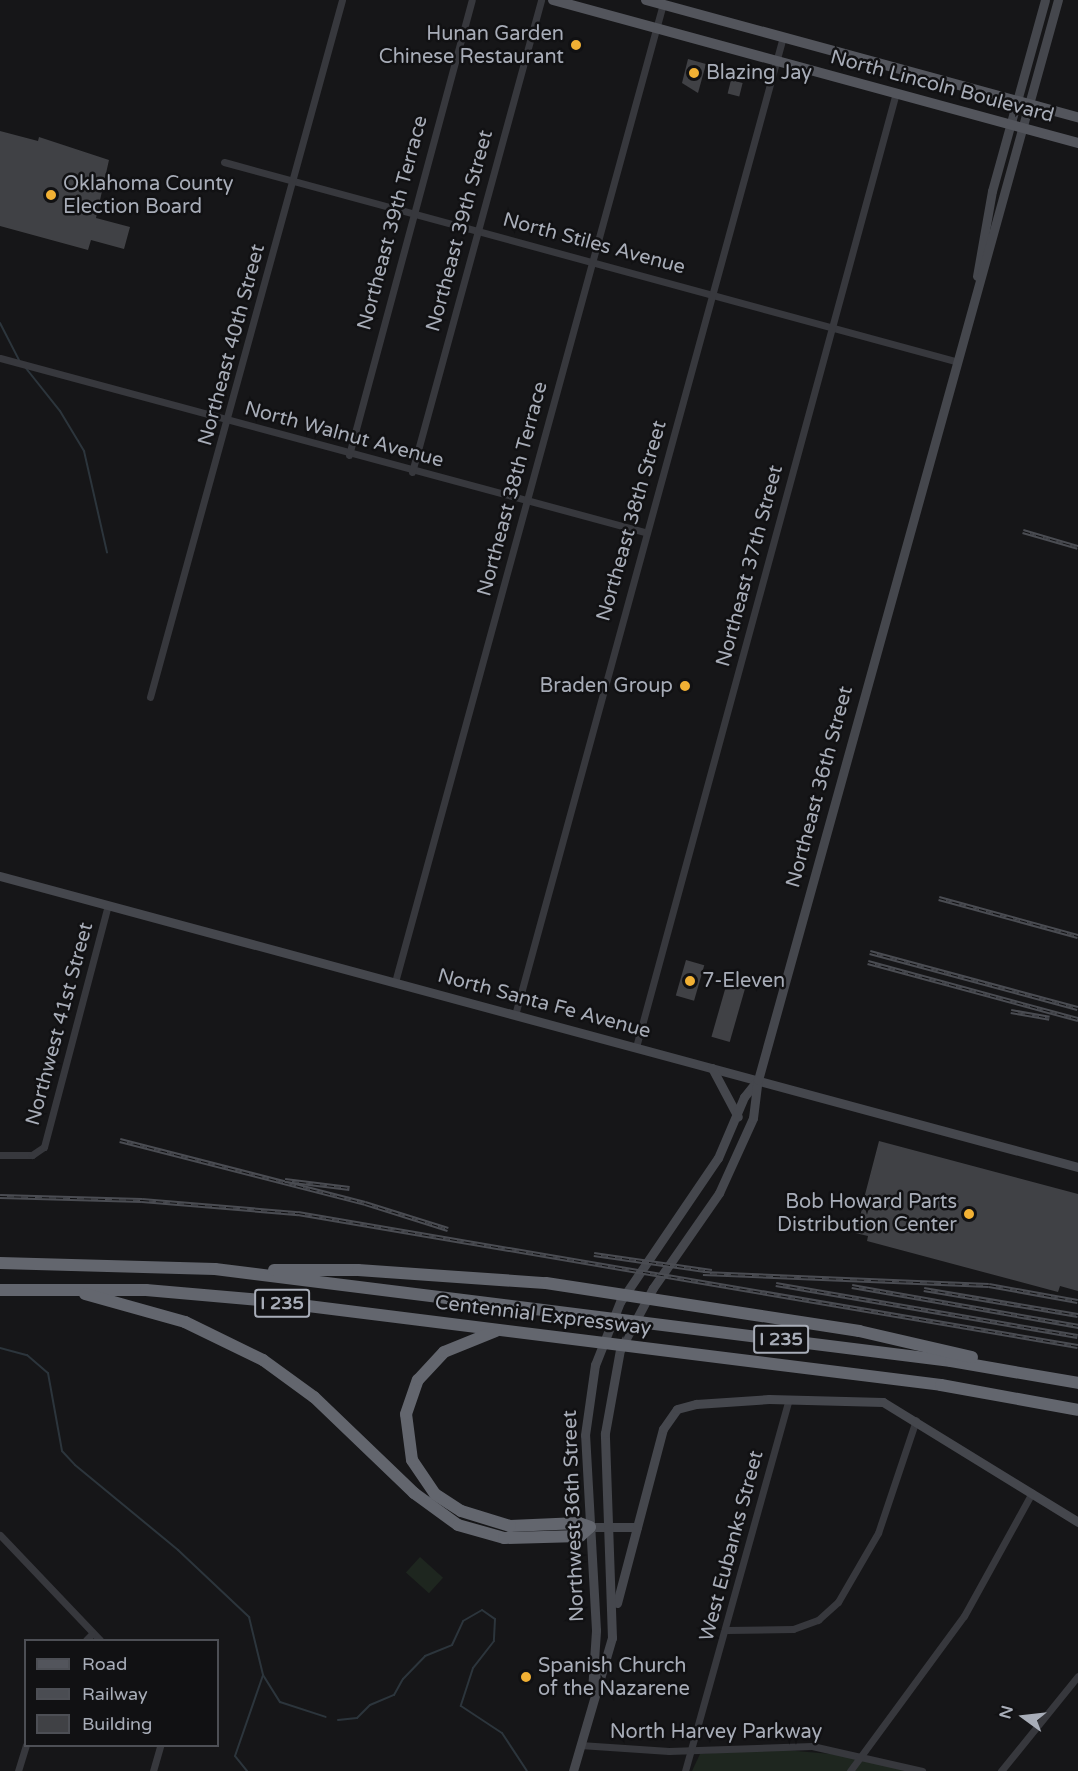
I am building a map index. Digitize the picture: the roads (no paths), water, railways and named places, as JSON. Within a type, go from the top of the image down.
[{"type":"highway","name":"Centennial Expressway","points":[[0,1263],[215,1269],[651,1323],[1078,1383]]},
{"type":"highway","points":[[215,1269],[452,1276],[624,1295],[869,1333],[1060,1379]]},
{"type":"highway","points":[[63,1289],[185,1322],[263,1360],[314,1397],[414,1493],[458,1525],[515,1539],[580,1536],[590,1527],[579,1523],[510,1526],[476,1518],[447,1504],[417,1472],[406,1425],[418,1380],[444,1352],[499,1330]]},
{"type":"highway","name":"Centennial Expressway","points":[[0,1290],[63,1289],[200,1294],[981,1391],[1078,1410]]},
{"type":"main road","name":"North Lincoln Boulevard","points":[[553,0],[1078,143]]},
{"type":"main road","name":"North Lincoln Boulevard","points":[[646,0],[1078,117]]},
{"type":"main road","name":"Northeast 36th Street","points":[[976,285],[988,206],[1045,0]]},
{"type":"main road","name":"Northeast 36th Street","points":[[646,1299],[736,1161],[759,1102],[758,1080],[976,285],[1024,129],[1058,0]]},
{"type":"main road","name":"North Santa Fe Avenue","points":[[0,876],[1078,1167]]},
{"type":"main road","points":[[712,1068],[738,1117]]},
{"type":"main road","name":"Northwest 36th Street","points":[[590,1708],[596,1630],[590,1527],[588,1402],[599,1352],[624,1295],[707,1175],[738,1117],[744,1097],[758,1080]]},
{"type":"main road","name":"Northwest 36th Street","points":[[573,1771],[590,1708],[609,1653],[614,1611],[608,1402],[624,1342],[646,1299]]},
{"type":"main road","points":[[614,1611],[659,1439],[677,1409],[704,1403],[789,1399],[874,1400],[916,1419],[1078,1522]]},
{"type":"main road","points":[[590,1527],[610,1525],[637,1527]]},
{"type":"street","name":"Northeast 40th Street","points":[[150,697],[229,421],[342,0]]},
{"type":"street","name":"Northeast 39th Terrace","points":[[349,455],[412,212],[472,0]]},
{"type":"street","name":"Northeast 39th Street","points":[[412,472],[541,0]]},
{"type":"street","name":"Northeast 38th Terrace","points":[[395,982],[663,4]]},
{"type":"street","name":"Northeast 38th Street","points":[[515,1015],[645,532],[714,293],[783,37]]},
{"type":"street","name":"Northeast 37th Street","points":[[636,1047],[896,93]]},
{"type":"street","name":"North Stiles Avenue","points":[[224,162],[714,293],[955,361]]},
{"type":"street","name":"North Walnut Avenue","points":[[0,358],[412,472],[645,532]]},
{"type":"street","name":"Northwest 41st Street","points":[[0,1155],[41,1151],[108,905]]},
{"type":"street","name":"West Eubanks Street","points":[[686,1771],[727,1630],[789,1399]]},
{"type":"street","points":[[727,1630],[793,1629],[818,1620],[838,1602],[878,1533],[916,1419]]},
{"type":"street","points":[[850,1771],[860,1754],[964,1616],[1032,1493]]},
{"type":"street","points":[[1,1540],[98,1639]]},
{"type":"street","points":[[88,1639],[92,1634]]},
{"type":"street","points":[[1001,1771],[1078,1676]]},
{"type":"street","name":"North Harvey Parkway","points":[[580,1745],[624,1751],[783,1745],[860,1754],[922,1771]]},
{"type":"street","points":[[18,1771],[25,1747]]},
{"type":"street","points":[[153,1771],[160,1747]]},
{"type":"waterway","points":[[0,323],[19,360]]},
{"type":"waterway","points":[[25,367],[60,411],[84,451],[107,552]]},
{"type":"waterway","points":[[0,1348],[27,1355],[48,1373],[62,1451],[75,1465],[178,1550],[249,1617],[263,1675],[280,1702],[326,1717]]},
{"type":"waterway","points":[[338,1720],[357,1718],[370,1705],[394,1695],[403,1679],[425,1656],[452,1645],[463,1621],[482,1610],[495,1619],[494,1641],[473,1668],[461,1706],[502,1733],[527,1771]]},
{"type":"waterway","points":[[247,1771],[235,1756],[263,1675]]},
{"type":"railway","points":[[1023,531],[1078,547]]},
{"type":"railway","points":[[939,898],[1078,936]]},
{"type":"railway","points":[[870,952],[1078,1008]]},
{"type":"railway","points":[[868,962],[1078,1019]]},
{"type":"railway","points":[[1011,1011],[1049,1018]]},
{"type":"railway","points":[[120,1140],[365,1203],[448,1229]]},
{"type":"railway","points":[[285,1180],[350,1188]]},
{"type":"railway","points":[[0,1196],[142,1200],[298,1213],[1078,1346]]},
{"type":"railway","points":[[594,1254],[712,1271]]},
{"type":"railway","points":[[703,1273],[989,1285],[1078,1301]]},
{"type":"railway","points":[[776,1284],[1078,1336]]},
{"type":"railway","points":[[852,1286],[1078,1326]]},
{"type":"railway","points":[[924,1289],[1078,1315]]},
{"type":"place","name":"Hunan Garden Chinese Restaurant","points":[[576,45]]},
{"type":"place","name":"Blazing Jay","points":[[694,73]]},
{"type":"place","name":"Oklahoma County Election Board","points":[[51,195]]},
{"type":"place","name":"Braden Group","points":[[685,686]]},
{"type":"place","name":"7-Eleven","points":[[690,981]]},
{"type":"place","name":"Bob Howard Parts Distribution Center","points":[[969,1214]]},
{"type":"place","name":"Spanish Church of the Nazarene","points":[[526,1677]]}]
